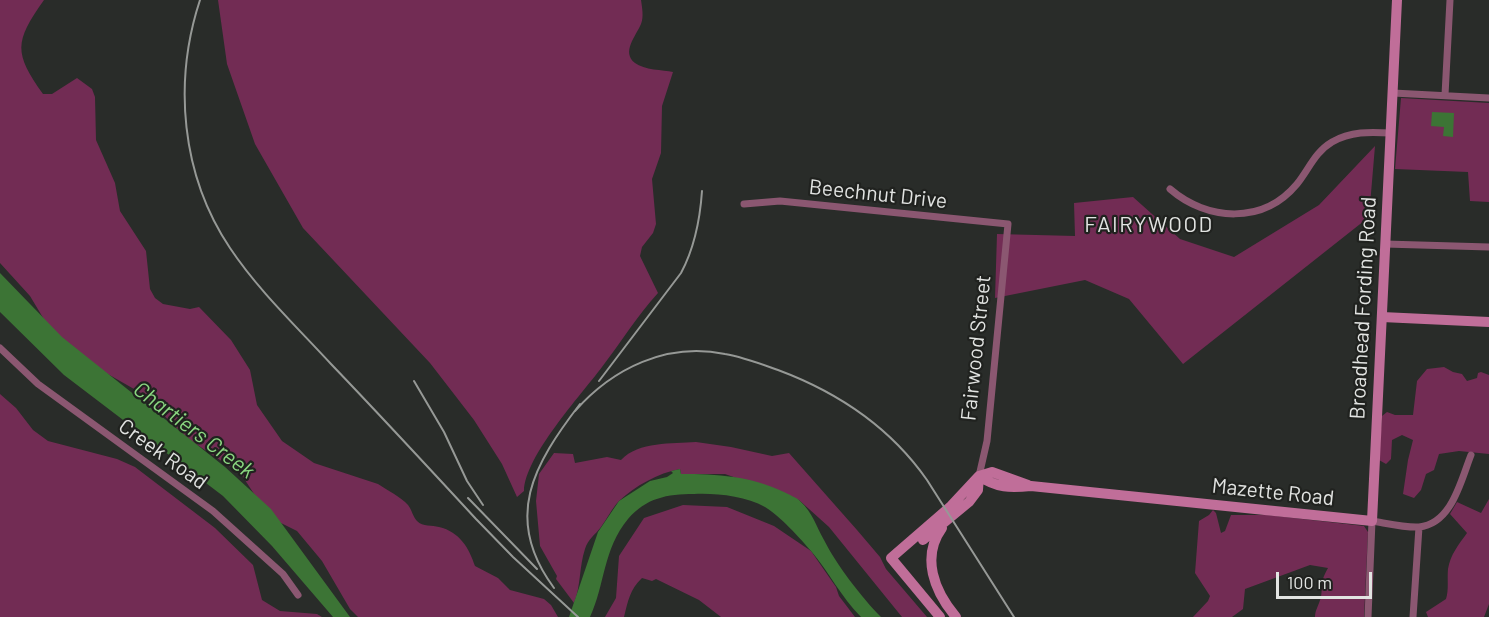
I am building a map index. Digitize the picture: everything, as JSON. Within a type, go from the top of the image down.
[{"type":"street","name":"Broadhead Fording Road","points":[[1368,617],[1397,0]]},
{"type":"street","points":[[1445,95],[1450,0]]},
{"type":"street","points":[[1393,93],[1489,98]]},
{"type":"street","points":[[1170,189],[1189,204],[1208,211],[1227,215],[1247,214],[1264,208],[1286,195],[1298,183],[1315,157],[1333,141],[1364,132],[1391,134]]},
{"type":"street","name":"Beechnut Drive","points":[[744,204],[780,201],[1008,224]]},
{"type":"street","name":"Fairwood Street","points":[[893,560],[963,508],[978,490],[987,441],[1008,224]]},
{"type":"street","points":[[1385,244],[1489,247]]},
{"type":"street","points":[[1382,317],[1489,322]]},
{"type":"street","name":"Creek Road","points":[[0,348],[17,366],[45,389],[213,511],[283,574],[298,595]]},
{"type":"street","points":[[1413,617],[1419,527],[1432,523],[1452,503],[1471,455]]},
{"type":"street","name":"Mazette Road","points":[[980,476],[992,472],[1031,486],[1419,527]]},
{"type":"street","points":[[940,617],[893,560],[980,476]]},
{"type":"street","points":[[948,520],[934,542],[930,563],[936,585],[954,615]]},
{"type":"shaded area","points":[[0,0],[44,0],[27,27],[21,47],[33,80],[43,94],[52,94],[77,78],[92,89],[95,97],[96,140],[115,183],[120,211],[146,251],[150,289],[155,298],[163,304],[190,309],[199,307],[231,340],[250,370],[257,405],[282,441],[314,463],[378,484],[402,499],[419,523],[446,529],[458,537],[467,547],[475,566],[498,578],[510,590],[544,599],[551,605],[558,617],[358,617],[350,609],[322,561],[297,531],[266,512],[241,474],[187,438],[141,393],[92,365],[54,336],[30,296],[0,263]]},
{"type":"shaded area","points":[[218,0],[641,0],[641,24],[629,49],[631,59],[643,67],[673,72],[662,106],[661,153],[652,179],[656,224],[653,233],[642,247],[640,256],[658,293],[556,426],[534,461],[524,491],[517,497],[502,464],[474,420],[430,363],[303,228],[255,144],[227,64]]},
{"type":"shaded area","points":[[1401,98],[1489,103],[1489,202],[1470,201],[1468,172],[1395,169]]},
{"type":"shaded area","points":[[1432,112],[1454,113],[1453,137],[1443,136],[1444,127],[1431,126]]},
{"type":"shaded area","points":[[1375,146],[1369,217],[1183,364],[1129,299],[1085,280],[995,298],[997,234],[1075,236],[1074,203],[1133,197],[1180,239],[1234,257],[1319,205]]},
{"type":"shaded area","points":[[0,273],[62,337],[225,467],[271,509],[350,617],[333,617],[272,546],[223,496],[64,375],[0,312]]},
{"type":"shaded area","points":[[1444,367],[1462,374],[1467,381],[1477,378],[1478,373],[1481,372],[1489,375],[1489,454],[1459,451],[1439,454],[1434,470],[1426,474],[1421,490],[1414,498],[1403,494],[1413,440],[1402,435],[1392,440],[1391,459],[1386,464],[1379,460],[1382,416],[1387,412],[1395,415],[1413,415],[1417,381],[1427,369]]},
{"type":"shaded area","points":[[0,394],[16,408],[33,430],[48,441],[117,459],[135,467],[215,528],[253,565],[262,600],[280,611],[317,614],[322,617],[0,617]]},
{"type":"shaded area","points":[[696,442],[772,456],[789,453],[880,557],[886,569],[927,617],[902,617],[829,527],[799,500],[725,474],[681,474],[680,469],[647,481],[625,495],[616,504],[586,546],[574,603],[556,579],[557,576],[540,546],[536,501],[539,474],[554,453],[573,454],[575,463],[607,457],[621,460],[628,454],[646,446]]},
{"type":"shaded area","points":[[680,469],[681,474],[721,475],[759,482],[798,500],[811,515],[842,570],[881,617],[861,617],[811,551],[789,527],[765,507],[740,498],[684,494],[666,496],[650,502],[628,519],[614,542],[590,617],[569,617],[598,532],[619,501],[650,481],[667,477],[673,473],[671,471]]},
{"type":"shaded area","points":[[1489,499],[1489,604],[1484,617],[1428,617],[1426,612],[1446,599],[1449,564],[1455,550],[1467,533],[1450,514],[1457,502],[1481,513]]},
{"type":"shaded area","points":[[683,505],[727,507],[774,526],[811,551],[855,617],[721,617],[699,600],[656,579],[652,581],[642,578],[632,591],[624,617],[605,617],[616,598],[619,556],[644,518]]},
{"type":"shaded area","points":[[1213,510],[1216,513],[1221,533],[1225,531],[1231,515],[1267,515],[1364,526],[1368,532],[1364,617],[1315,617],[1328,568],[1310,565],[1245,589],[1243,609],[1232,617],[1193,617],[1210,596],[1195,573],[1199,521]]},
{"type":"railway","points":[[200,0],[186,63],[186,127],[201,190],[230,248],[278,308],[476,519],[578,617]]},
{"type":"railway","points":[[599,381],[681,273],[696,233],[702,191]]},
{"type":"railway","points":[[575,411],[606,382],[624,371],[662,355],[682,352],[703,351],[732,355],[800,379],[861,413],[912,461],[927,480],[1014,617]]},
{"type":"railway","points":[[414,381],[444,432],[467,481],[483,505]]},
{"type":"railway","points":[[554,588],[538,562],[530,538],[527,515],[530,492],[549,448],[580,404]]},
{"type":"railway","points":[[468,498],[537,569]]},
{"type":"district","name":"FAIRYWOOD","points":[[1149,225]]},
{"type":"water label","name":"Chartiers Creek","points":[[194,430]]}]
